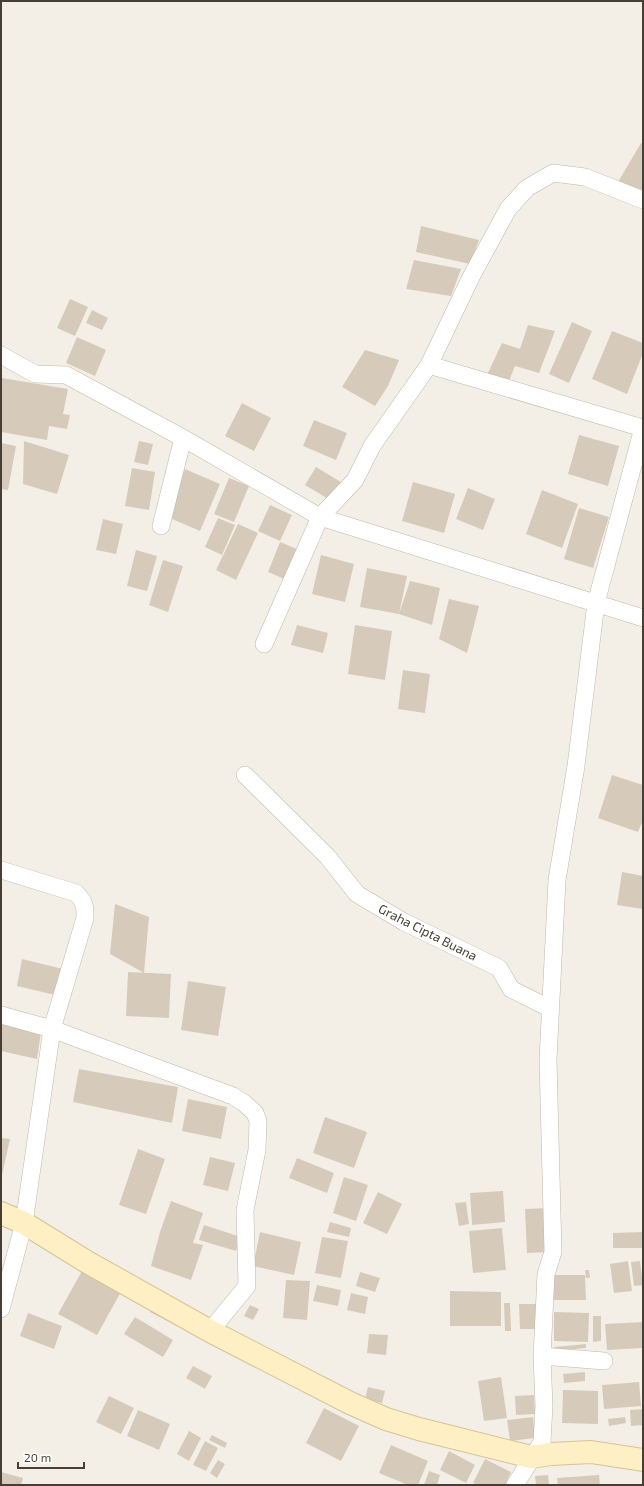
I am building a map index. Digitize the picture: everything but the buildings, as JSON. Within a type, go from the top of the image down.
[{"type":"street","points":[[264,644],[320,517],[355,480],[372,446],[428,364],[471,277],[508,209],[527,188],[553,174],[584,177],[643,200]]},
{"type":"street","points":[[1,355],[35,374],[66,375],[183,438],[320,517],[643,618]]},
{"type":"street","points":[[428,364],[643,428],[596,603],[576,766],[557,880],[548,1060],[553,1252],[546,1274],[542,1356],[544,1406],[542,1442],[515,1485]]},
{"type":"street","points":[[161,526],[183,438]]},
{"type":"street","name":"Graha Cipta Buana","points":[[245,775],[327,856],[357,894],[404,922],[499,968],[511,989],[551,1008]]},
{"type":"street","points":[[1,870],[76,893],[83,900],[85,906],[85,918],[52,1029],[24,1223],[1,1309]]},
{"type":"street","points":[[1,1015],[52,1029],[233,1096],[255,1113],[258,1121],[257,1150],[245,1210],[247,1286],[210,1331]]},
{"type":"street","points":[[1,1213],[24,1223],[87,1262],[210,1331],[350,1403],[386,1419],[419,1429],[532,1457],[551,1454],[591,1452],[643,1460]]},
{"type":"street","points":[[542,1356],[604,1361]]}]
